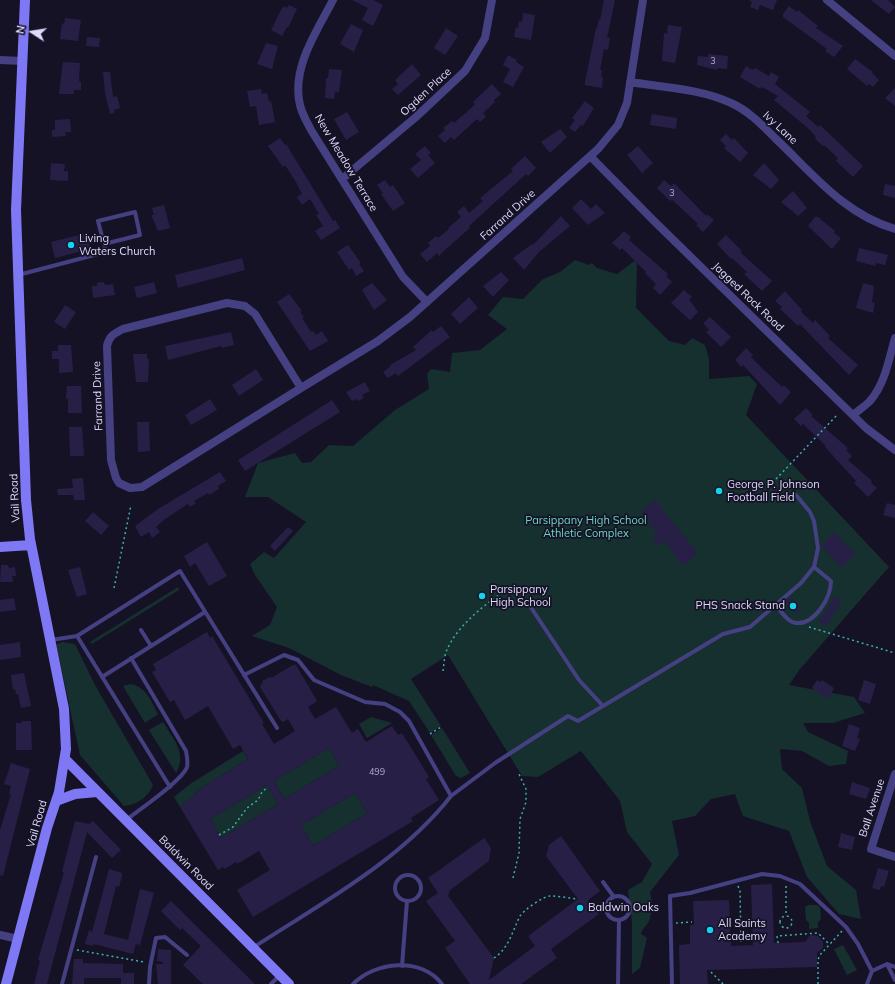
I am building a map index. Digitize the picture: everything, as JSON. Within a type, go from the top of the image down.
[{"type":"street","name":"Vail Road","points":[[6,984],[56,801],[65,759],[66,730],[64,709],[31,545],[26,500],[16,210],[25,0]]},
{"type":"street","name":"New Meadow Terrace","points":[[333,0],[305,55],[301,67],[298,92],[301,110],[311,130],[403,277],[426,302]]},
{"type":"street","name":"Ogden Place","points":[[342,179],[416,117],[465,71],[484,38],[492,0]]},
{"type":"street","name":"Farrand Drive","points":[[301,388],[255,314],[239,304],[227,303],[137,326],[112,335],[107,346],[112,460],[116,478],[119,483],[130,488],[142,486],[378,341],[426,302],[590,156],[611,135],[618,125],[627,103],[643,0]]},
{"type":"street","points":[[827,0],[895,56]]},
{"type":"street","points":[[0,60],[22,61]]},
{"type":"street","name":"Ivy Lane","points":[[630,82],[708,95],[732,103],[758,121],[842,203],[863,217],[895,229]]},
{"type":"street","name":"Jagged Rock Road","points":[[590,156],[654,221],[853,415],[884,443],[895,450]]},
{"type":"street","points":[[853,415],[870,401],[877,391],[895,338]]},
{"type":"street","points":[[0,547],[31,545]]},
{"type":"street","name":"Baldwin Road","points":[[65,759],[289,984]]},
{"type":"street","name":"Ball Avenue","points":[[895,774],[871,849],[895,856]]},
{"type":"street","points":[[56,801],[75,794],[98,792]]},
{"type":"street","points":[[0,935],[18,939]]},
{"type":"lane","points":[[18,275],[106,252],[98,221],[135,212],[140,235],[104,244]]},
{"type":"lane","points":[[253,948],[384,861],[426,824],[451,796],[495,763],[568,716],[578,721],[723,634],[750,627],[801,583],[814,567],[818,548],[814,521],[810,512],[796,495]]},
{"type":"lane","points":[[776,605],[790,621],[796,624],[806,622],[817,612],[829,596],[831,581],[814,567]]},
{"type":"lane","points":[[50,641],[77,636],[180,571],[277,728]]},
{"type":"lane","points":[[530,606],[579,680],[603,706]]},
{"type":"lane","points":[[102,677],[205,612]]},
{"type":"lane","points":[[141,630],[151,646]]},
{"type":"lane","points":[[77,636],[170,787]]},
{"type":"lane","points":[[244,675],[284,655],[298,660],[314,680],[366,702],[385,704],[400,712],[409,721],[451,796]]},
{"type":"lane","points":[[126,820],[170,787],[183,774],[187,766],[186,752],[131,658]]},
{"type":"lane","points":[[62,984],[96,857]]},
{"type":"lane","points":[[672,984],[670,896],[690,893],[762,874],[786,878],[800,884],[846,927],[858,944],[872,971],[868,984]]},
{"type":"lane","points":[[407,876],[415,877],[421,888],[416,898],[407,901],[397,895],[396,887],[399,879],[407,876]]},
{"type":"lane","points":[[603,882],[614,897]]},
{"type":"lane","points":[[614,897],[623,897],[630,906],[629,914],[619,920],[612,918],[607,912],[607,904],[614,897]]},
{"type":"lane","points":[[402,966],[407,901]]},
{"type":"lane","points":[[618,984],[619,920]]},
{"type":"lane","points":[[149,984],[150,963],[156,938],[165,937],[187,955]]},
{"type":"lane","points":[[872,971],[887,964],[895,967]]},
{"type":"lane","points":[[887,964],[895,980]]},
{"type":"lane","points":[[353,984],[376,970],[402,966],[414,966],[426,970],[436,977],[442,984]]},
{"type":"lane","points":[[271,984],[280,974]]},
{"type":"path","points":[[776,479],[840,413]]},
{"type":"path","points":[[114,588],[131,506]]},
{"type":"path","points":[[443,671],[446,654],[456,635],[476,613],[497,595],[512,587]]},
{"type":"path","points":[[796,624],[895,653]]},
{"type":"path","points":[[430,734],[441,727]]},
{"type":"path","points":[[513,878],[519,853],[520,819],[526,802],[526,789],[518,772]]},
{"type":"path","points":[[220,835],[233,827],[247,808],[258,800],[262,792],[268,787]]},
{"type":"path","points":[[786,878],[786,916]]},
{"type":"path","points":[[735,881],[740,890],[741,942]]},
{"type":"path","points":[[494,958],[500,954],[507,944],[521,915],[541,898],[549,896],[578,899]]},
{"type":"path","points":[[786,916],[791,918],[792,922],[787,928],[787,935]]},
{"type":"path","points":[[786,916],[782,918],[780,922],[781,926],[787,928]]},
{"type":"path","points":[[670,923],[692,922]]},
{"type":"path","points":[[818,984],[819,956],[846,927]]},
{"type":"path","points":[[778,943],[777,936],[818,933],[829,944]]},
{"type":"path","points":[[72,949],[150,963]]},
{"type":"path","points":[[710,972],[723,984]]},
{"type":"green space","name":"Parsippany High School Athletic Complex","points":[[637,259],[636,308],[669,341],[685,345],[692,338],[705,345],[709,359],[709,379],[749,376],[757,384],[746,415],[889,567],[800,669],[789,685],[854,697],[865,713],[833,723],[803,723],[808,732],[848,751],[846,764],[829,766],[802,751],[780,749],[782,769],[802,788],[810,821],[827,866],[856,890],[861,919],[839,914],[807,877],[789,831],[743,816],[735,794],[711,799],[695,816],[672,821],[679,855],[650,892],[652,910],[649,921],[642,930],[641,934],[647,938],[640,968],[632,974],[632,922],[628,890],[642,882],[652,864],[627,832],[620,801],[581,751],[538,777],[522,776],[448,655],[411,679],[441,726],[430,733],[409,701],[373,685],[372,687],[341,675],[289,648],[252,636],[270,625],[277,607],[255,575],[250,564],[264,552],[274,558],[306,522],[268,497],[245,497],[258,463],[295,453],[302,463],[311,462],[329,445],[353,446],[395,410],[429,389],[427,374],[431,369],[450,372],[452,353],[480,350],[507,329],[488,315],[503,297],[523,299],[543,279],[560,272],[575,260],[589,265],[592,263],[597,268],[617,274]]},
{"type":"green space","points":[[178,587],[179,590],[92,644],[90,642]]},
{"type":"green space","points":[[63,642],[75,644],[95,685],[153,785],[145,797],[133,804],[124,806],[80,755],[56,644]]},
{"type":"green space","points":[[130,684],[136,685],[144,691],[158,714],[145,723],[123,686]]},
{"type":"green space","points":[[371,717],[392,723],[367,738],[359,724]]},
{"type":"green space","points":[[163,722],[180,752],[179,766],[176,773],[149,730]]},
{"type":"green space","points":[[442,728],[470,773],[461,778],[456,776],[431,735]]},
{"type":"green space","points":[[329,748],[339,766],[284,799],[274,781]]},
{"type":"green space","points":[[243,751],[248,759],[195,792],[196,794],[180,807],[174,797],[190,784]]},
{"type":"green space","points":[[267,785],[278,804],[221,838],[210,819]]},
{"type":"green space","points":[[355,793],[367,813],[313,846],[301,825]]},
{"type":"green space","points":[[808,905],[817,905],[820,907],[821,919],[818,922],[818,928],[809,929],[809,923],[806,920],[805,907]]},
{"type":"green space","points":[[843,945],[857,970],[847,975],[834,949]]},
{"type":"building","points":[[352,0],[373,0],[383,5],[373,26],[362,20],[368,8]]},
{"type":"building","points":[[604,0],[615,0],[607,38],[610,38],[608,50],[604,49],[600,70],[602,70],[601,77],[603,77],[602,88],[585,85],[585,82],[596,28],[599,19],[600,20]]},
{"type":"building","points":[[748,0],[777,0],[773,10],[760,5],[758,10],[750,7],[752,2]]},
{"type":"building","points":[[871,0],[888,0],[895,7],[889,14]]},
{"type":"building","points":[[289,5],[297,9],[288,28],[287,27],[282,36],[271,30],[281,10],[284,6],[287,8]]},
{"type":"building","points":[[789,6],[797,12],[798,10],[818,26],[816,28],[843,46],[834,57],[825,51],[827,49],[783,17],[783,14]]},
{"type":"building","points":[[523,13],[535,15],[531,40],[514,37],[519,21],[522,22]]},
{"type":"building","points":[[65,18],[81,20],[78,41],[60,39],[62,23],[64,24]]},
{"type":"building","points":[[351,24],[363,30],[354,52],[340,44]]},
{"type":"building","points":[[668,25],[682,27],[675,63],[662,61],[664,33],[667,34]]},
{"type":"building","points":[[446,28],[458,36],[445,55],[434,48]]},
{"type":"building","points":[[87,37],[100,38],[99,47],[86,46]]},
{"type":"building","points":[[266,43],[278,46],[272,69],[257,64]]},
{"type":"building","points":[[708,54],[728,56],[727,69],[717,68],[717,70],[697,65],[698,56],[708,57]]},
{"type":"building","points":[[508,55],[517,60],[516,62],[524,67],[513,87],[503,82],[510,69],[503,65]]},
{"type":"building","points":[[855,59],[873,72],[872,73],[879,80],[873,87],[869,84],[867,86],[847,69]]},
{"type":"building","points":[[63,62],[80,63],[79,81],[81,82],[81,90],[74,90],[74,94],[59,94]]},
{"type":"building","points":[[412,64],[421,75],[398,95],[392,89],[398,84],[395,80]]},
{"type":"building","points":[[746,66],[753,70],[755,68],[769,76],[771,72],[779,77],[775,84],[810,112],[806,116],[818,127],[820,125],[863,166],[853,177],[836,161],[838,158],[815,139],[816,137],[809,129],[774,100],[778,96],[762,87],[760,89],[740,77]]},
{"type":"building","points":[[329,69],[342,70],[339,92],[335,92],[334,99],[325,98],[326,78],[328,78]]},
{"type":"building","points":[[103,72],[110,72],[113,97],[117,96],[120,108],[114,110],[114,113],[110,114],[105,93]]},
{"type":"building","points":[[492,84],[501,94],[483,113],[486,117],[480,122],[477,119],[454,140],[451,137],[445,143],[438,136],[445,130],[443,128],[452,121],[454,123],[469,110],[475,104],[473,102]]},
{"type":"building","points":[[895,88],[895,106],[885,98]]},
{"type":"building","points":[[261,89],[262,94],[267,93],[269,102],[271,101],[275,122],[259,125],[256,106],[250,107],[247,91]]},
{"type":"building","points":[[585,101],[594,108],[583,126],[581,125],[575,132],[569,128],[575,120],[572,118]]},
{"type":"building","points":[[347,112],[359,132],[346,140],[334,119]]},
{"type":"building","points":[[652,114],[677,118],[676,129],[650,125]]},
{"type":"building","points":[[70,119],[71,132],[65,132],[66,136],[52,137],[52,130],[55,130],[55,120]]},
{"type":"building","points":[[560,129],[567,137],[550,153],[541,142]]},
{"type":"building","points":[[726,134],[732,140],[734,138],[748,153],[740,162],[724,148],[726,146],[720,140]]},
{"type":"building","points":[[280,138],[285,145],[286,144],[333,221],[335,220],[340,228],[321,240],[315,231],[323,226],[316,215],[319,214],[310,199],[302,205],[297,197],[302,194],[296,182],[285,165],[283,167],[268,146]]},
{"type":"building","points":[[425,146],[431,153],[428,155],[435,163],[418,178],[410,169],[421,160],[415,154]]},
{"type":"building","points":[[638,146],[653,163],[642,173],[627,155]]},
{"type":"building","points":[[525,156],[536,168],[528,176],[526,174],[469,226],[470,228],[439,256],[437,253],[427,262],[420,254],[430,246],[428,243],[436,236],[438,238],[461,217],[457,212],[464,206],[469,213],[483,201],[480,198],[513,171],[511,169]]},
{"type":"building","points":[[51,163],[65,164],[64,171],[68,171],[68,181],[50,180]]},
{"type":"building","points":[[764,163],[779,180],[771,189],[753,175]]},
{"type":"building","points":[[385,180],[390,187],[393,185],[405,203],[393,211],[381,194],[383,193],[377,185]]},
{"type":"building","points":[[664,180],[671,186],[674,183],[706,216],[707,214],[714,220],[703,232],[696,225],[698,224],[657,188]]},
{"type":"building","points":[[885,184],[895,186],[895,198],[883,195]]},
{"type":"building","points":[[793,191],[807,208],[798,216],[781,202]]},
{"type":"building","points":[[581,199],[591,209],[596,204],[605,213],[588,225],[572,208]]},
{"type":"building","points":[[164,205],[170,228],[158,231],[151,215],[154,215],[152,208]]},
{"type":"building","points":[[561,216],[570,226],[539,252],[524,270],[513,258],[532,244],[533,245]]},
{"type":"building","points":[[815,217],[818,217],[841,238],[832,249],[808,226]]},
{"type":"building","points":[[624,231],[631,237],[629,240],[668,274],[666,276],[672,282],[660,295],[653,288],[656,284],[645,273],[646,272],[622,248],[620,250],[612,243]]},
{"type":"building","name":"Living Waters Church","points":[[87,233],[90,249],[55,258],[51,242]]},
{"type":"building","points":[[726,235],[742,251],[740,252],[772,281],[762,291],[744,274],[747,272],[732,258],[731,259],[717,244]]},
{"type":"building","points":[[348,245],[361,263],[359,264],[364,271],[356,276],[352,268],[349,270],[337,252]]},
{"type":"building","points":[[859,248],[888,255],[885,265],[876,263],[875,266],[856,261]]},
{"type":"building","points":[[242,258],[245,270],[178,288],[175,275]]},
{"type":"building","points":[[501,272],[509,280],[493,297],[483,286]]},
{"type":"building","points":[[104,282],[105,285],[113,284],[115,295],[93,298],[92,286],[97,286],[97,283]]},
{"type":"building","points":[[154,282],[157,293],[137,298],[134,287]]},
{"type":"building","points":[[372,283],[387,300],[374,310],[362,290]]},
{"type":"building","points":[[863,283],[874,286],[872,302],[875,303],[873,313],[856,308]]},
{"type":"building","points":[[684,290],[692,297],[689,299],[698,312],[690,320],[671,303]]},
{"type":"building","points":[[785,291],[802,310],[801,312],[813,323],[815,320],[830,336],[828,338],[858,365],[849,375],[800,324],[798,326],[780,309],[782,307],[775,301]]},
{"type":"building","points":[[289,294],[302,311],[300,312],[304,317],[302,318],[311,332],[313,331],[316,335],[322,331],[328,341],[310,351],[277,302]]},
{"type":"building","points":[[469,297],[478,308],[460,324],[451,314]]},
{"type":"building","points":[[65,305],[76,312],[65,329],[54,322]]},
{"type":"building","points":[[710,317],[731,337],[721,347],[706,332],[709,330],[703,323]]},
{"type":"building","points":[[441,326],[450,337],[398,376],[396,373],[388,378],[383,372],[391,366],[390,365],[416,350],[413,347],[432,330],[433,332]]},
{"type":"building","points":[[231,332],[234,345],[222,348],[221,346],[168,360],[165,346]]},
{"type":"building","points":[[58,345],[71,345],[73,372],[59,373],[59,359],[52,359],[52,351],[58,351]]},
{"type":"building","points":[[746,348],[753,355],[751,357],[761,367],[782,387],[784,385],[791,392],[780,405],[743,365],[741,367],[735,360]]},
{"type":"building","points":[[133,354],[147,354],[147,359],[149,359],[148,382],[136,382]]},
{"type":"building","points":[[256,369],[263,380],[239,396],[232,385]]},
{"type":"building","points":[[365,382],[370,391],[362,395],[364,398],[358,401],[356,399],[352,401],[346,392]]},
{"type":"building","points":[[67,386],[81,386],[82,413],[68,413],[68,399],[66,399]]},
{"type":"building","points":[[210,399],[217,410],[191,425],[185,415]]},
{"type":"building","points":[[332,400],[340,412],[245,471],[238,460]]},
{"type":"building","points":[[806,408],[813,415],[811,416],[848,448],[846,450],[852,456],[848,460],[872,481],[871,483],[877,488],[868,497],[854,483],[856,481],[825,447],[826,446],[803,424],[801,426],[794,419]]},
{"type":"building","points":[[137,422],[149,422],[150,451],[138,452]]},
{"type":"building","points":[[69,427],[82,427],[84,456],[70,456]]},
{"type":"building","points":[[220,472],[226,481],[218,486],[219,489],[194,501],[196,503],[190,507],[188,504],[165,519],[156,527],[160,532],[152,538],[149,532],[141,537],[135,526],[158,509]]},
{"type":"building","points":[[83,478],[85,500],[74,500],[73,495],[58,495],[57,489],[73,488],[72,479]]},
{"type":"building","points":[[655,500],[698,553],[683,566],[664,541],[658,546],[652,538],[657,533],[641,512]]},
{"type":"building","points":[[887,503],[895,505],[895,518],[883,515]]},
{"type":"building","points":[[93,512],[109,526],[101,535],[85,521]]},
{"type":"building","points":[[288,527],[293,531],[275,551],[270,546]]},
{"type":"building","points":[[834,532],[855,554],[841,567],[821,546]]},
{"type":"building","points":[[207,542],[227,576],[209,586],[195,563],[190,567],[184,556]]},
{"type":"building","points":[[1,565],[8,565],[9,568],[15,567],[16,576],[12,576],[13,582],[0,582]]},
{"type":"building","points":[[80,567],[87,594],[77,597],[68,570]]},
{"type":"building","points":[[835,596],[842,601],[826,626],[819,622]]},
{"type":"building","name":"PHS Snack Stand","points":[[791,597],[801,609],[795,614],[785,602]]},
{"type":"building","points":[[14,598],[16,610],[0,612],[0,600]]},
{"type":"building","points":[[207,632],[210,638],[212,636],[264,723],[262,724],[274,744],[295,731],[288,719],[283,722],[281,721],[260,687],[263,683],[262,681],[270,677],[271,678],[293,665],[296,665],[317,701],[308,707],[315,719],[336,707],[352,733],[358,729],[366,742],[392,726],[398,735],[402,733],[429,777],[426,779],[439,800],[411,818],[413,821],[253,917],[237,890],[270,870],[259,851],[237,864],[236,862],[225,869],[223,867],[218,870],[180,807],[196,794],[195,792],[248,759],[240,745],[233,749],[208,706],[185,720],[174,700],[170,702],[152,672],[156,670],[153,664]],"holes":[[[329,748],[339,766],[284,799],[274,781]],[[267,785],[278,804],[221,838],[210,819]],[[355,793],[367,813],[313,846],[301,825]]]},
{"type":"building","points":[[20,642],[21,657],[0,660],[0,645]]},
{"type":"building","points":[[24,673],[31,706],[21,708],[18,694],[16,694],[15,689],[13,690],[11,675]]},
{"type":"building","points":[[817,680],[820,682],[822,680],[834,688],[828,699],[812,688]]},
{"type":"building","points":[[864,680],[876,684],[870,704],[858,700]]},
{"type":"building","points":[[22,721],[31,721],[32,750],[16,750],[16,723],[22,723]]},
{"type":"building","points":[[849,724],[860,728],[857,738],[860,739],[855,751],[842,746]]},
{"type":"building","points":[[11,763],[30,769],[3,876],[0,875],[0,830],[11,794],[9,794],[11,786],[4,784]]},
{"type":"building","points":[[852,782],[870,788],[866,799],[849,794]]},
{"type":"building","points":[[75,821],[89,824],[93,821],[121,850],[112,858],[87,832],[47,984],[34,984],[40,961],[38,960],[64,872],[62,872]]},
{"type":"building","points":[[841,833],[855,837],[852,850],[838,847]]},
{"type":"building","name":"Baldwin Oaks","points":[[561,836],[600,891],[588,900],[599,914],[551,949],[557,958],[521,984],[470,984],[445,948],[455,941],[426,901],[438,893],[428,878],[484,838],[491,848],[489,861],[450,890],[448,896],[494,958],[489,980],[535,946],[528,936],[578,899],[546,856],[549,845]]},
{"type":"building","points":[[878,868],[889,871],[884,887],[881,886],[880,890],[872,888]]},
{"type":"building","points":[[109,869],[122,873],[122,876],[119,887],[116,886],[104,934],[128,940],[140,889],[154,893],[140,945],[136,944],[133,954],[94,944],[93,946],[85,944],[89,930],[92,932]]},
{"type":"building","name":"All Saints Academy","points":[[772,884],[774,943],[805,942],[810,935],[818,936],[823,942],[823,948],[817,953],[817,967],[707,970],[708,984],[680,984],[679,945],[690,944],[690,925],[694,925],[693,901],[729,900],[731,946],[753,945],[751,885]]},
{"type":"building","points":[[171,901],[255,984],[203,984],[183,965],[200,947],[200,945],[182,928],[180,930],[161,911]]},
{"type":"building","points":[[158,949],[171,950],[171,984],[158,984],[156,964],[163,964],[163,962],[157,961]]},
{"type":"building","points":[[74,959],[83,959],[83,963],[123,964],[123,973],[134,973],[134,984],[121,984],[121,978],[84,978],[84,984],[72,984]]},
{"type":"place","name":"Living Waters Church","points":[[71,245]]},
{"type":"place","name":"George P. Johnson Football Field","points":[[719,491]]},
{"type":"place","name":"Parsippany High School","points":[[482,596]]},
{"type":"place","name":"PHS Snack Stand","points":[[793,606]]},
{"type":"place","name":"Baldwin Oaks","points":[[580,908]]},
{"type":"place","name":"All Saints Academy","points":[[710,930]]}]
